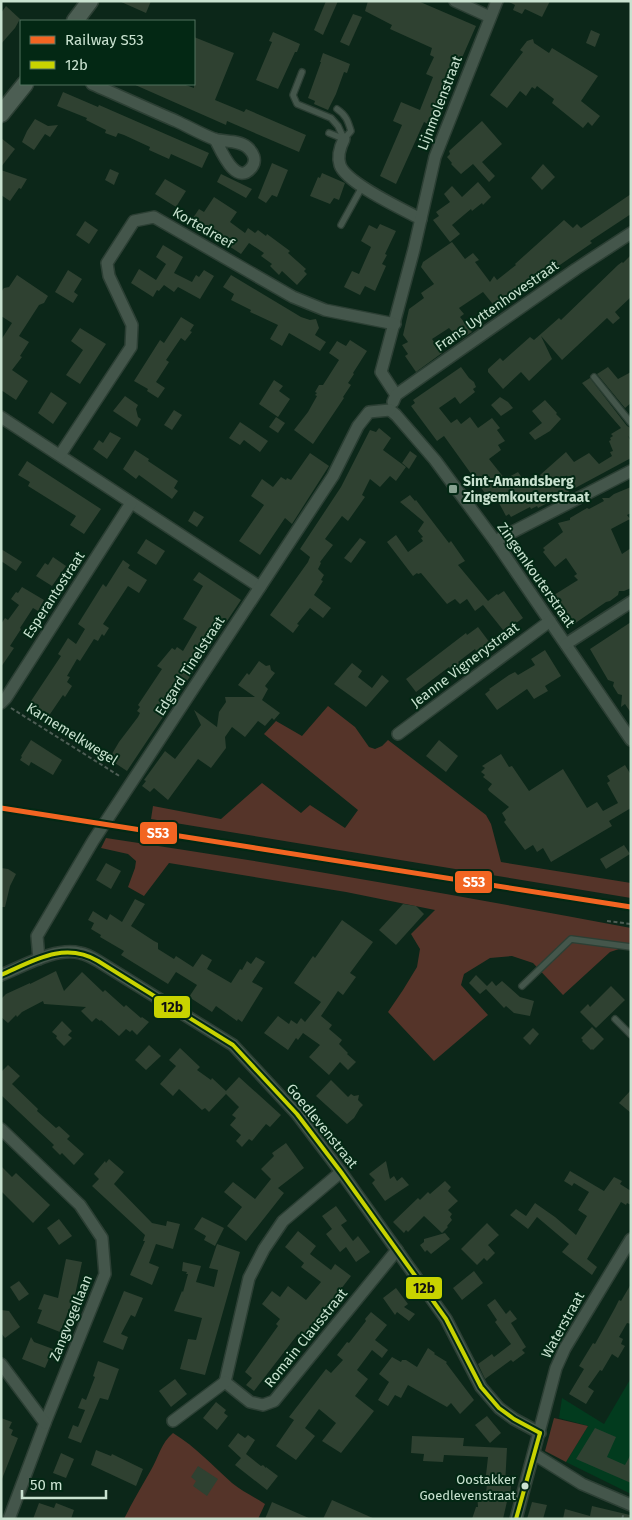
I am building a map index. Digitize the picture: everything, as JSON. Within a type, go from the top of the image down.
[{"type":"main road","points":[[76,20],[90,1]]},
{"type":"main road","points":[[1,114],[24,85]]},
{"type":"street","points":[[455,1],[490,17]]},
{"type":"street","name":"Lijnmolenstraat","points":[[396,395],[381,372],[421,219],[434,156],[497,1]]},
{"type":"street","points":[[94,85],[215,139]]},
{"type":"street","points":[[344,139],[339,151],[340,164],[345,174],[362,187],[421,219]]},
{"type":"street","name":"Kortedreef","points":[[60,455],[131,347],[132,325],[109,276],[107,263],[134,221],[154,217],[293,297],[317,307],[395,324]]},
{"type":"street","name":"Frans Uyttenhovestraat","points":[[396,395],[576,269],[631,234]]},
{"type":"street","points":[[390,410],[396,395]]},
{"type":"street","name":"Zingemkouterstraat","points":[[390,410],[436,460],[495,541],[631,740]]},
{"type":"street","name":"Edgard Tinelstraat","points":[[39,959],[37,936],[93,842],[333,476],[358,426],[369,412],[390,410]]},
{"type":"street","points":[[1,417],[260,587]]},
{"type":"street","points":[[495,541],[631,471]]},
{"type":"street","name":"Esperantostraat","points":[[2,702],[131,503]]},
{"type":"street","points":[[566,644],[631,602]]},
{"type":"street","name":"Jeanne Vignerystraat","points":[[398,734],[550,621]]},
{"type":"street","name":"Goedlevenstraat","points":[[1,975],[61,952],[80,953],[98,961],[232,1045],[297,1114],[341,1172],[446,1319],[481,1386],[499,1408],[514,1419],[540,1433]]},
{"type":"street","name":"Zangvogellaan","points":[[1,1129],[80,1205],[102,1238],[105,1274],[45,1422],[10,1519]]},
{"type":"street","points":[[172,1421],[225,1382],[249,1278],[264,1249],[283,1221],[341,1172]]},
{"type":"street","name":"Waterstraat","points":[[516,1519],[556,1368],[565,1348],[631,1239]]},
{"type":"street","name":"Romain Clausstraat","points":[[225,1382],[250,1402],[263,1405],[274,1401],[397,1250]]},
{"type":"street","points":[[1,1364],[45,1422]]},
{"type":"street","points":[[534,1454],[582,1484],[631,1505]]},
{"type":"lane","points":[[302,72],[293,95],[297,104],[331,118],[338,126],[344,139]]},
{"type":"lane","points":[[337,109],[344,114],[351,131],[344,139]]},
{"type":"lane","points":[[329,133],[344,139]]},
{"type":"lane","points":[[341,225],[362,187]]},
{"type":"lane","points":[[594,377],[631,423]]},
{"type":"lane","points":[[522,986],[571,939],[631,947]]},
{"type":"lane","points":[[616,1020],[631,1035]]},
{"type":"path","name":"Karnemelkwegel","points":[[2,702],[130,783]]},
{"type":"path","points":[[607,921],[631,924]]},
{"type":"shaded area","points":[[328,706],[355,727],[369,747],[375,749],[382,746],[388,740],[486,815],[491,824],[501,862],[631,883],[631,898],[151,819],[153,806],[221,819],[262,783],[301,813],[310,805],[345,828],[358,810],[264,734],[276,721],[302,736]]},
{"type":"shaded area","points":[[106,838],[369,880],[631,928],[631,945],[610,952],[563,995],[533,963],[512,956],[490,958],[464,974],[461,985],[488,1015],[434,1061],[388,1012],[417,967],[420,949],[411,934],[435,910],[346,892],[169,863],[144,896],[128,887],[136,861],[128,854],[101,848]]},
{"type":"shaded area","points":[[631,1378],[631,1494],[566,1462],[588,1426],[559,1418],[562,1398],[604,1424]]},
{"type":"shaded area","points":[[554,1418],[588,1426],[566,1462],[545,1451]]},
{"type":"shaded area","points":[[173,1433],[197,1451],[232,1483],[265,1504],[258,1519],[124,1519],[163,1445]]},
{"type":"building","points":[[119,1],[151,1],[146,13]]},
{"type":"building","points":[[326,1],[338,1],[323,35],[314,30]]},
{"type":"building","points":[[368,1],[418,1],[476,26],[432,126],[424,122],[396,184],[380,176],[402,125],[393,121],[401,102],[420,110],[433,77],[426,74],[434,57],[430,55],[432,48],[390,29],[392,25],[365,11]]},
{"type":"building","points":[[507,1],[550,1],[542,17],[525,9],[522,14],[513,10],[515,5]]},
{"type":"building","points":[[6,6],[20,19],[1,44],[1,13]]},
{"type":"building","points":[[353,14],[362,17],[349,46],[340,42]]},
{"type":"building","points":[[591,30],[600,34],[595,47],[586,43]]},
{"type":"building","points":[[273,32],[300,44],[278,89],[256,80],[272,42],[269,41]]},
{"type":"building","points":[[195,37],[234,53],[215,100],[244,112],[246,109],[306,135],[299,152],[227,121],[226,125],[135,85],[186,85],[194,88]]},
{"type":"building","points":[[533,39],[534,43],[549,53],[552,48],[598,76],[581,101],[600,116],[592,126],[588,122],[583,128],[552,103],[554,99],[537,86],[535,89],[532,87],[526,96],[520,91],[507,108],[490,95],[523,52],[520,50],[527,41]]},
{"type":"building","points":[[323,53],[350,64],[347,73],[344,72],[328,110],[314,104],[315,101],[308,98]]},
{"type":"building","points":[[63,92],[98,107],[99,105],[209,153],[202,168],[171,154],[169,159],[149,150],[150,147],[124,135],[118,133],[116,137],[105,133],[106,130],[86,120],[87,118],[57,106]]},
{"type":"building","points":[[35,119],[48,126],[58,125],[50,137],[45,134],[34,150],[22,142]]},
{"type":"building","points":[[482,121],[502,144],[482,162],[495,176],[489,182],[473,164],[461,174],[447,157],[450,154],[449,151]]},
{"type":"building","points":[[1,138],[15,149],[1,167]]},
{"type":"building","points":[[272,163],[288,170],[277,197],[272,195],[266,203],[258,198]]},
{"type":"building","points":[[543,164],[555,177],[542,190],[531,178]]},
{"type":"building","points":[[110,169],[119,173],[114,185],[105,180]]},
{"type":"building","points":[[1,170],[27,179],[10,201],[1,195]]},
{"type":"building","points":[[322,173],[345,183],[339,200],[334,198],[330,204],[310,196],[318,177],[320,178]]},
{"type":"building","points":[[221,174],[252,189],[246,198],[217,182]]},
{"type":"building","points":[[165,179],[186,191],[176,207],[155,194]]},
{"type":"building","points":[[478,182],[491,197],[483,205],[482,203],[472,211],[471,209],[452,225],[460,234],[450,242],[433,220],[439,216],[436,212],[450,202],[444,194],[452,186],[462,197]]},
{"type":"building","points":[[631,194],[631,214],[510,299],[496,308],[483,292],[459,308],[464,314],[460,317],[472,332],[460,340],[449,328],[432,339],[442,353],[416,372],[405,356],[408,354],[402,345],[408,342],[403,335],[409,309],[424,298],[421,293],[434,284],[421,267],[423,262],[452,242],[465,259],[473,253],[479,260],[475,262],[490,282],[494,276],[497,280],[516,265],[564,220],[573,228],[577,224],[581,228]]},
{"type":"building","points":[[214,197],[237,212],[230,222],[245,233],[248,228],[255,233],[258,230],[266,236],[267,234],[290,251],[288,253],[306,269],[304,271],[307,274],[297,285],[282,271],[279,275],[270,266],[272,264],[261,256],[264,253],[249,243],[241,254],[191,221],[199,209],[204,212]]},
{"type":"building","points":[[85,221],[98,230],[89,244],[76,235]]},
{"type":"building","points":[[380,224],[396,231],[385,254],[387,255],[382,264],[386,266],[375,291],[365,286],[360,295],[344,287],[352,271],[359,274],[371,247],[361,241],[369,225],[377,229]]},
{"type":"building","points":[[163,245],[183,257],[174,273],[192,282],[196,275],[199,277],[204,270],[214,276],[200,299],[178,287],[174,292],[164,285],[159,291],[157,290],[153,297],[131,283],[139,269],[156,280],[166,264],[156,257]]},
{"type":"building","points":[[631,255],[631,297],[615,312],[620,318],[613,324],[607,318],[562,360],[541,336],[552,359],[529,381],[521,372],[503,389],[488,372],[488,369],[500,358],[503,361],[530,337],[534,340],[559,318],[561,320],[618,265]]},
{"type":"building","points":[[68,270],[82,279],[74,292],[78,295],[73,303],[55,292]]},
{"type":"building","points":[[17,275],[48,296],[44,303],[39,305],[19,336],[29,342],[20,356],[22,357],[12,370],[28,381],[16,400],[1,390],[1,340],[12,323],[1,316],[1,292],[4,288],[9,287]]},
{"type":"building","points":[[231,275],[301,317],[310,320],[316,319],[319,328],[315,335],[326,342],[320,351],[289,333],[282,346],[270,339],[278,325],[250,312],[251,310],[231,300],[234,294],[223,287]]},
{"type":"building","points":[[181,317],[194,325],[190,331],[192,332],[185,341],[181,338],[166,360],[169,362],[156,382],[165,388],[158,398],[147,391],[148,389],[134,381],[160,340],[164,343]]},
{"type":"building","points":[[80,328],[106,344],[80,384],[66,375],[83,350],[71,341]]},
{"type":"building","points":[[350,340],[367,351],[348,383],[351,385],[344,398],[313,444],[294,430],[308,412],[317,396],[315,392],[319,385],[323,385],[339,360],[329,353],[337,341],[346,346]]},
{"type":"building","points":[[461,367],[474,382],[476,387],[473,389],[475,392],[460,404],[455,397],[439,408],[451,423],[457,419],[461,424],[470,417],[478,428],[492,418],[500,428],[497,430],[505,441],[498,445],[501,450],[489,459],[505,479],[518,472],[527,485],[542,478],[540,475],[566,452],[574,462],[589,453],[599,464],[612,456],[610,452],[613,451],[609,441],[613,436],[611,434],[621,428],[582,383],[590,378],[627,426],[631,428],[631,439],[628,436],[631,441],[631,458],[538,508],[537,506],[531,509],[530,507],[511,517],[509,514],[506,516],[493,492],[487,496],[444,436],[437,441],[411,406],[415,403],[413,400]]},
{"type":"building","points":[[608,367],[618,379],[631,372],[631,403],[625,408],[597,374]]},
{"type":"building","points":[[274,380],[283,386],[279,391],[290,399],[278,417],[259,404]]},
{"type":"building","points":[[51,392],[67,403],[53,424],[38,413]]},
{"type":"building","points":[[125,396],[138,405],[136,409],[138,417],[141,419],[137,427],[113,411]]},
{"type":"building","points":[[500,397],[513,408],[501,416],[491,405]]},
{"type":"building","points":[[545,400],[561,419],[550,431],[535,440],[529,433],[542,423],[532,411]]},
{"type":"building","points":[[174,410],[182,415],[172,430],[164,425]]},
{"type":"building","points":[[276,417],[285,423],[278,433],[269,427]]},
{"type":"building","points":[[240,422],[268,441],[260,452],[244,440],[240,445],[229,438]]},
{"type":"building","points":[[379,428],[391,438],[383,450],[406,467],[396,481],[390,476],[380,487],[370,479],[362,495],[365,497],[348,521],[342,516],[325,539],[333,545],[320,562],[318,569],[324,575],[321,580],[323,581],[314,595],[331,608],[323,618],[310,608],[297,624],[299,625],[293,633],[270,615],[308,562],[310,557],[300,549],[341,487],[370,430],[376,432]]},
{"type":"building","points":[[110,432],[121,438],[107,459],[93,449],[99,440],[103,443]]},
{"type":"building","points":[[135,450],[178,481],[174,488],[178,491],[172,499],[139,475],[136,479],[123,469]]},
{"type":"building","points":[[410,451],[417,456],[409,469],[402,463]]},
{"type":"building","points":[[310,453],[329,466],[292,524],[285,518],[260,555],[239,541],[264,505],[251,496],[262,479],[273,487],[281,477],[291,480]]},
{"type":"building","points":[[27,461],[101,509],[84,534],[70,525],[76,516],[28,486],[30,482],[18,475]]},
{"type":"building","points":[[631,487],[631,513],[627,515],[630,519],[611,529],[622,554],[631,548],[631,588],[619,591],[618,595],[610,601],[574,624],[569,617],[564,619],[565,612],[554,595],[578,580],[574,576],[577,574],[566,558],[555,567],[543,552],[545,550],[543,548],[563,532],[558,523],[570,520],[570,518],[587,508],[589,509],[604,501],[602,498],[609,498]]},
{"type":"building","points":[[410,495],[416,500],[449,543],[451,541],[465,561],[458,565],[488,601],[504,591],[523,618],[508,629],[507,627],[503,630],[483,605],[475,611],[467,599],[460,604],[455,599],[447,604],[421,573],[413,576],[387,542],[396,535],[408,552],[423,541],[421,538],[423,537],[418,531],[424,522],[400,502]]},
{"type":"building","points":[[194,511],[204,517],[197,527],[188,521]]},
{"type":"building","points":[[360,538],[366,542],[351,563],[344,558]]},
{"type":"building","points":[[146,539],[165,551],[156,565],[137,553]]},
{"type":"building","points":[[1,549],[22,562],[16,571],[1,561]]},
{"type":"building","points":[[53,557],[66,566],[52,586],[36,576],[45,563],[48,565]]},
{"type":"building","points":[[123,560],[130,565],[128,568],[147,580],[139,593],[128,586],[103,624],[109,628],[98,641],[94,639],[80,661],[77,659],[67,676],[70,677],[67,682],[72,686],[65,697],[63,695],[46,720],[27,707],[61,656],[58,654],[68,638],[76,644],[85,629],[78,624],[103,584],[106,587]]},
{"type":"building","points":[[199,572],[241,600],[127,771],[109,759],[138,717],[140,713],[137,711],[140,707],[138,705],[162,669],[157,666],[172,648],[175,650],[177,647],[183,651],[197,627],[183,619],[203,586],[193,580]]},
{"type":"building","points":[[22,587],[44,600],[38,611],[33,608],[20,628],[10,646],[14,648],[1,667],[1,624],[5,618],[8,620],[19,605],[11,599]]},
{"type":"building","points":[[631,622],[631,713],[625,704],[621,707],[622,695],[618,694],[613,686],[614,682],[608,680],[590,649]]},
{"type":"building","points":[[478,627],[490,643],[477,653],[475,649],[458,662],[461,665],[453,671],[449,667],[416,692],[406,679],[466,633],[467,635]]},
{"type":"building","points":[[545,650],[561,676],[545,686],[548,691],[534,699],[527,689],[497,710],[485,694],[489,689],[509,675],[515,672],[518,675],[535,665],[531,659]]},
{"type":"building","points":[[259,661],[266,666],[270,665],[271,670],[275,673],[265,686],[268,689],[262,700],[280,713],[274,720],[272,718],[265,726],[258,721],[245,737],[232,727],[225,737],[226,748],[211,768],[198,759],[168,800],[154,788],[150,792],[142,786],[146,781],[144,780],[165,751],[175,759],[201,725],[194,710],[217,727],[219,712],[226,702],[225,697],[255,697],[238,685],[247,673],[249,675]]},
{"type":"building","points":[[352,663],[362,671],[358,677],[372,688],[382,675],[389,681],[366,707],[334,684]]},
{"type":"building","points":[[31,740],[62,760],[53,775],[31,762],[29,766],[20,760]]},
{"type":"building","points":[[439,740],[458,756],[446,772],[426,756]]},
{"type":"building","points":[[501,754],[509,767],[512,766],[529,791],[563,769],[587,808],[597,802],[603,811],[618,803],[607,783],[610,781],[607,776],[625,765],[631,775],[631,808],[609,821],[612,826],[551,862],[543,848],[537,852],[533,845],[525,850],[504,822],[506,820],[502,813],[509,807],[488,789],[492,784],[483,777],[485,775],[481,772],[485,768],[482,766]]},
{"type":"building","points":[[624,845],[630,854],[606,869],[600,859]]},
{"type":"building","points":[[106,863],[121,871],[111,889],[96,880]]},
{"type":"building","points":[[1,868],[8,869],[16,874],[10,886],[5,907],[1,907]]},
{"type":"building","points":[[135,899],[145,904],[131,926],[158,943],[158,949],[174,959],[176,956],[193,967],[202,954],[212,960],[207,969],[231,983],[247,961],[251,964],[256,957],[265,962],[252,982],[263,988],[242,1022],[238,1019],[237,1021],[216,1006],[212,1012],[189,997],[197,985],[176,972],[168,984],[121,955],[124,951],[100,937],[101,935],[91,929],[94,923],[88,920],[93,911],[107,920],[110,914],[122,922]]},
{"type":"building","points":[[403,904],[416,906],[424,914],[396,945],[379,930]]},
{"type":"building","points":[[342,920],[373,942],[350,973],[356,977],[343,995],[338,991],[321,1016],[332,1025],[329,1029],[342,1040],[339,1044],[356,1062],[348,1070],[340,1062],[329,1075],[309,1057],[320,1045],[303,1033],[298,1040],[296,1038],[288,1050],[264,1033],[278,1016],[289,1024],[291,1020],[297,1024],[301,1018],[305,1022],[321,1002],[294,983],[313,956],[315,958]]},
{"type":"building","points":[[56,971],[64,991],[82,972],[103,992],[105,990],[124,1007],[126,1005],[141,1018],[149,1022],[137,1035],[132,1030],[130,1032],[126,1029],[119,1036],[101,1020],[96,1018],[92,1022],[81,1011],[86,1007],[44,1004],[43,1001],[22,1012],[17,1017],[16,1015],[8,1023],[1,1017],[1,999],[6,994]]},
{"type":"building","points":[[476,975],[487,986],[492,981],[496,986],[502,981],[520,997],[534,1001],[530,1016],[514,1013],[506,1006],[504,1008],[486,989],[480,994],[469,983]]},
{"type":"building","points":[[611,986],[625,1000],[596,1028],[580,1012],[588,1004],[590,1007]]},
{"type":"building","points":[[62,1021],[72,1031],[68,1035],[72,1038],[64,1046],[52,1032]]},
{"type":"building","points":[[592,1027],[604,1039],[591,1050],[581,1038]]},
{"type":"building","points":[[533,1028],[539,1034],[530,1045],[523,1038]]},
{"type":"building","points":[[149,1045],[161,1056],[146,1070],[135,1060]]},
{"type":"building","points":[[180,1048],[200,1067],[197,1070],[211,1080],[212,1078],[226,1091],[239,1077],[281,1115],[270,1127],[266,1124],[252,1141],[249,1139],[242,1147],[236,1141],[241,1135],[230,1125],[236,1118],[232,1115],[239,1107],[226,1094],[209,1112],[205,1108],[202,1110],[179,1089],[173,1096],[160,1084],[176,1066],[169,1060]]},
{"type":"building","points":[[8,1065],[20,1076],[12,1084],[38,1109],[37,1111],[56,1128],[59,1126],[70,1136],[67,1139],[84,1154],[74,1165],[62,1153],[60,1155],[52,1147],[54,1145],[1,1095],[1,1072]]},
{"type":"building","points":[[331,1080],[348,1097],[351,1094],[354,1096],[359,1095],[358,1100],[363,1105],[347,1124],[316,1096]]},
{"type":"building","points":[[631,1090],[631,1113],[619,1103]]},
{"type":"building","points":[[286,1143],[304,1168],[278,1188],[284,1193],[246,1241],[227,1226],[242,1207],[224,1192],[233,1182],[255,1199],[271,1179],[261,1169],[274,1156],[272,1153]]},
{"type":"building","points":[[109,1159],[124,1172],[114,1184],[152,1223],[166,1226],[167,1221],[180,1224],[173,1249],[156,1244],[149,1263],[159,1267],[152,1285],[130,1275],[145,1241],[143,1241],[145,1235],[92,1186],[99,1179],[94,1174]]},
{"type":"building","points":[[386,1161],[390,1179],[394,1176],[397,1181],[402,1177],[409,1185],[385,1201],[372,1183],[375,1180],[369,1174]]},
{"type":"building","points":[[1,1166],[12,1177],[16,1173],[50,1205],[33,1223],[1,1191]]},
{"type":"building","points":[[570,1171],[604,1191],[614,1177],[622,1181],[620,1184],[631,1191],[631,1205],[621,1202],[587,1259],[597,1267],[592,1275],[562,1252],[569,1244],[537,1217],[528,1229],[510,1215],[516,1209],[526,1216],[535,1203],[576,1235],[587,1216],[578,1210],[589,1192],[574,1183],[572,1186],[564,1181]]},
{"type":"building","points":[[445,1181],[451,1187],[448,1191],[458,1201],[448,1210],[452,1214],[450,1217],[452,1220],[442,1233],[424,1216],[408,1232],[406,1230],[404,1233],[393,1222],[418,1198],[420,1200],[428,1192],[430,1194]]},
{"type":"building","points":[[336,1206],[347,1221],[341,1225],[353,1241],[358,1236],[370,1252],[356,1262],[346,1247],[340,1252],[326,1234],[332,1229],[322,1216]]},
{"type":"building","points":[[202,1217],[224,1228],[215,1246],[204,1240],[206,1236],[194,1229]]},
{"type":"building","points":[[59,1219],[72,1236],[59,1245],[47,1228]]},
{"type":"building","points":[[487,1223],[499,1235],[488,1245],[495,1253],[487,1261],[484,1258],[477,1265],[461,1249]]},
{"type":"building","points":[[298,1231],[316,1246],[310,1254],[331,1270],[335,1264],[351,1276],[303,1338],[298,1334],[254,1391],[246,1385],[252,1378],[245,1372],[278,1326],[276,1324],[280,1319],[262,1304],[272,1291],[280,1297],[288,1286],[306,1300],[321,1282],[301,1267],[304,1263],[285,1247]]},
{"type":"building","points":[[445,1233],[450,1239],[431,1254],[427,1250],[425,1252],[420,1245],[424,1242],[424,1239]]},
{"type":"building","points":[[217,1244],[240,1252],[205,1375],[180,1369],[188,1339],[196,1340],[202,1318],[174,1311],[183,1292],[188,1274],[182,1271],[183,1262],[201,1266],[196,1282],[214,1287],[218,1270],[209,1268]]},
{"type":"building","points":[[66,1259],[82,1262],[75,1295],[60,1332],[37,1323],[42,1310],[38,1309],[44,1294],[58,1298]]},
{"type":"building","points":[[474,1271],[483,1283],[462,1300],[453,1288]]},
{"type":"building","points":[[19,1281],[29,1294],[19,1301],[10,1287]]},
{"type":"building","points":[[631,1284],[631,1324],[627,1323],[619,1337],[623,1339],[621,1344],[625,1346],[618,1358],[612,1354],[602,1371],[600,1370],[588,1387],[594,1391],[586,1404],[569,1394],[584,1369],[579,1366],[593,1343],[595,1344],[619,1300],[621,1301]]},
{"type":"building","points":[[396,1288],[408,1304],[404,1307],[415,1314],[409,1321],[397,1312],[395,1315],[383,1298]]},
{"type":"building","points":[[124,1291],[143,1298],[135,1317],[131,1315],[121,1334],[128,1337],[123,1350],[103,1342]]},
{"type":"building","points":[[495,1299],[506,1314],[510,1310],[517,1319],[511,1323],[526,1347],[522,1350],[525,1353],[513,1362],[511,1360],[485,1379],[478,1364],[492,1354],[494,1357],[511,1344],[495,1322],[497,1320],[487,1305]]},
{"type":"building","points":[[1,1310],[9,1311],[20,1327],[5,1338],[1,1333]]},
{"type":"building","points":[[371,1312],[387,1325],[375,1340],[388,1350],[382,1358],[372,1350],[357,1370],[368,1379],[355,1396],[374,1411],[341,1453],[322,1441],[336,1423],[319,1409],[305,1428],[315,1436],[296,1460],[276,1446],[294,1420],[289,1417],[326,1369],[331,1373],[343,1360],[337,1355],[347,1342],[349,1343]]},
{"type":"building","points":[[31,1337],[34,1342],[53,1349],[45,1368],[22,1359]]},
{"type":"building","points":[[428,1348],[447,1362],[474,1400],[460,1414],[451,1403],[447,1407],[408,1385],[401,1398],[395,1395],[388,1406],[378,1400],[389,1382],[379,1374],[392,1357],[401,1362],[406,1360],[417,1367]]},
{"type":"building","points":[[98,1361],[119,1369],[108,1400],[100,1398],[81,1443],[68,1438],[73,1425],[78,1427],[85,1410],[78,1408],[82,1398],[86,1400],[95,1377],[93,1376]]},
{"type":"building","points":[[175,1379],[187,1394],[171,1407],[159,1391]]},
{"type":"building","points":[[216,1402],[226,1410],[224,1413],[228,1416],[217,1430],[203,1418]]},
{"type":"building","points":[[487,1416],[501,1433],[490,1443],[475,1425]]},
{"type":"building","points":[[1,1418],[12,1422],[9,1428],[13,1430],[11,1435],[18,1438],[2,1479]]},
{"type":"building","points":[[595,1428],[616,1437],[607,1457],[625,1465],[631,1454],[631,1483],[576,1459]]},
{"type":"building","points":[[238,1433],[245,1438],[248,1435],[255,1440],[246,1454],[278,1476],[267,1490],[235,1465],[241,1458],[228,1446]]},
{"type":"building","points":[[412,1436],[464,1438],[463,1446],[507,1448],[505,1485],[511,1486],[510,1497],[508,1497],[503,1519],[472,1519],[476,1507],[478,1507],[477,1492],[486,1493],[488,1457],[444,1455],[443,1462],[423,1461],[424,1454],[411,1453]]},
{"type":"building","points":[[96,1450],[111,1456],[112,1454],[143,1469],[136,1486],[91,1465]]},
{"type":"building","points":[[61,1453],[74,1459],[66,1478],[53,1473]]},
{"type":"building","points":[[198,1466],[218,1479],[207,1496],[193,1486],[196,1481],[191,1477]]},
{"type":"building","points":[[332,1500],[375,1519],[323,1519]]},
{"type":"building","points":[[272,1502],[311,1519],[265,1519]]},
{"type":"building","points":[[532,1502],[547,1505],[543,1519],[527,1519]]},
{"type":"building","points":[[39,1503],[54,1508],[56,1503],[74,1510],[71,1519],[33,1519]]},
{"type":"building","points":[[592,1506],[630,1515],[630,1519],[563,1519],[565,1509],[590,1516]]},
{"type":"rail line","name":"S53","points":[[1,808],[631,907]]},
{"type":"transit line","name":"12b","points":[[1,975],[49,955],[61,953],[85,955],[98,961],[233,1045],[297,1114],[341,1172],[446,1319],[481,1387],[499,1408],[514,1419],[540,1433]]},
{"type":"transit line","name":"12b","points":[[516,1519],[540,1433]]},
{"type":"place","name":"Sint-Amandsberg Zingemkouterstraat","points":[[453,489]]},
{"type":"place","name":"Oostakker Goedlevenstraat","points":[[525,1486]]}]
